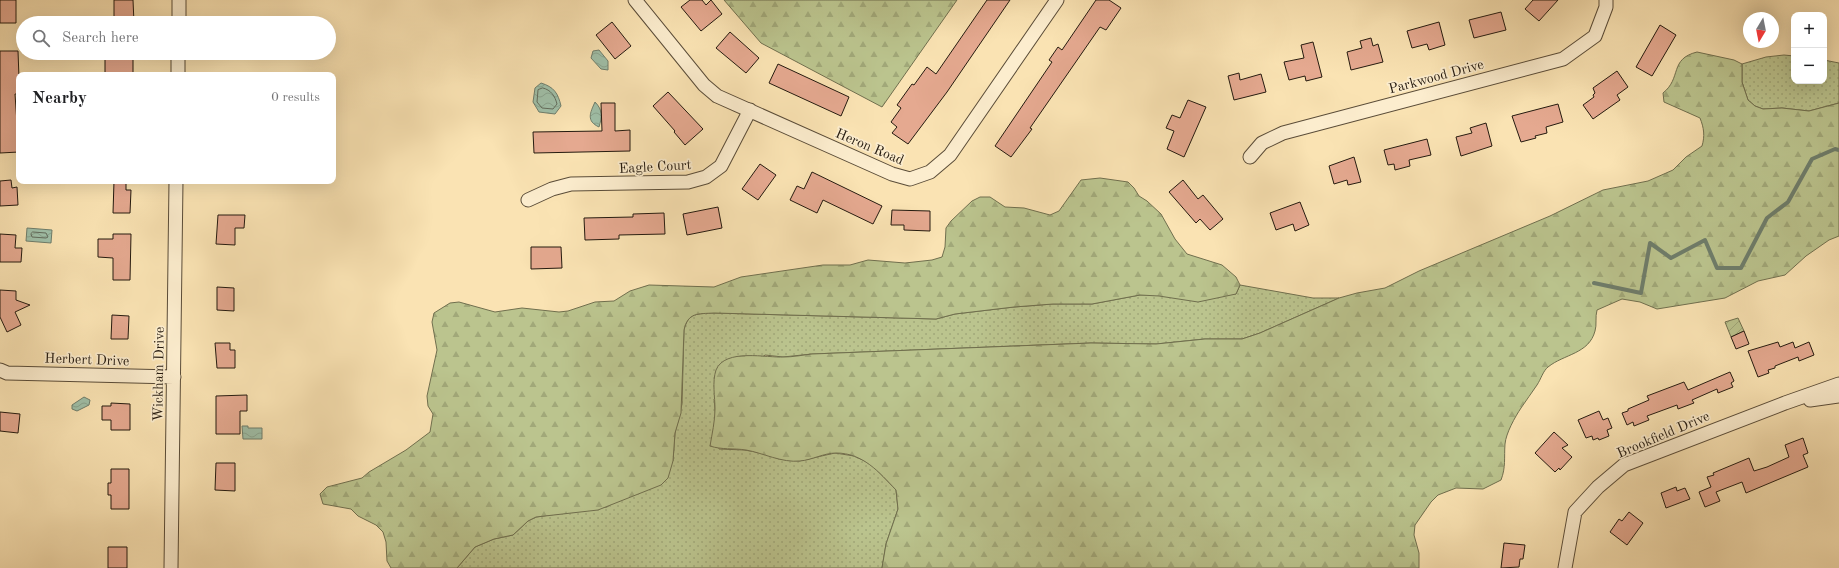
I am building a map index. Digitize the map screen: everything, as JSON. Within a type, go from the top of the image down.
[{"type":"street","points":[[179,0],[179,16]]},
{"type":"street","name":"Heron Road","points":[[635,0],[704,85],[717,96],[892,174],[910,179],[930,172],[950,155],[1057,0]]},
{"type":"street","name":"Parkwood Drive","points":[[1250,157],[1262,143],[1283,133],[1563,59],[1595,36],[1606,7],[1606,0]]},
{"type":"street","points":[[178,60],[178,72]]},
{"type":"street","name":"Eagle Court","points":[[528,200],[552,189],[571,184],[688,182],[706,177],[721,166],[750,110]]},
{"type":"street","name":"Wickham Drive","points":[[171,568],[176,184]]},
{"type":"street","name":"Herbert Drive","points":[[0,370],[7,373],[174,377]]},
{"type":"street","name":"Brookfield Drive","points":[[1565,568],[1576,512],[1598,487],[1624,465],[1784,403],[1839,384]]},
{"type":"street","name":"Brookfield Drive","points":[[1784,403],[1839,396]]},
{"type":"green space","points":[[724,0],[957,0],[882,107],[761,43]]},
{"type":"green space","points":[[1697,52],[1734,60],[1742,64],[1742,82],[1748,100],[1755,106],[1763,109],[1782,108],[1809,111],[1839,103],[1839,236],[1829,240],[1806,256],[1785,275],[1758,281],[1725,298],[1657,309],[1640,302],[1622,299],[1597,310],[1596,329],[1592,339],[1582,349],[1554,363],[1546,369],[1516,416],[1509,430],[1505,444],[1504,467],[1501,480],[1483,489],[1456,488],[1438,495],[1431,502],[1415,525],[1414,535],[1419,553],[1419,568],[882,568],[886,544],[898,509],[896,490],[877,470],[870,465],[854,456],[846,454],[832,453],[804,460],[786,461],[752,451],[710,446],[715,414],[714,384],[716,370],[721,363],[737,356],[787,357],[812,354],[1091,343],[1156,344],[1205,339],[1242,339],[1260,333],[1339,298],[1385,288],[1419,271],[1550,216],[1603,190],[1648,181],[1673,170],[1686,157],[1702,146],[1704,132],[1700,118],[1664,102],[1663,93],[1669,87],[1679,64],[1683,59],[1688,55]]},
{"type":"green space","points":[[1791,56],[1791,84],[1827,84],[1827,61],[1839,63],[1839,103],[1809,111],[1782,108],[1763,109],[1755,106],[1748,100],[1742,82],[1742,64],[1766,57]]},
{"type":"green space","points":[[1100,178],[1128,182],[1139,196],[1161,214],[1175,239],[1187,254],[1222,265],[1236,277],[1240,285],[1236,294],[1198,302],[1159,296],[1140,295],[1092,304],[1053,304],[1014,307],[955,314],[936,319],[714,313],[694,315],[688,320],[684,330],[681,413],[675,433],[673,461],[668,478],[661,485],[598,510],[536,517],[528,521],[513,535],[494,539],[475,547],[457,568],[391,568],[387,561],[386,542],[383,532],[376,525],[358,516],[351,509],[323,504],[320,494],[327,487],[362,478],[369,472],[406,450],[430,432],[433,414],[428,406],[427,396],[437,350],[432,322],[434,313],[450,303],[459,302],[495,312],[522,308],[559,312],[568,311],[595,302],[614,301],[630,291],[649,285],[714,287],[741,277],[823,265],[850,265],[868,260],[905,263],[932,260],[942,257],[945,247],[946,228],[951,221],[972,201],[980,197],[990,197],[1005,207],[1024,208],[1050,215],[1059,211],[1081,180]]},
{"type":"green space","points":[[1240,285],[1313,298],[1339,298],[1260,333],[1242,339],[1204,339],[1156,344],[1091,343],[812,354],[783,357],[765,355],[714,399],[719,449],[744,450],[763,453],[779,459],[799,461],[835,453],[854,456],[871,464],[896,490],[898,509],[886,544],[882,568],[457,568],[475,547],[494,539],[513,535],[528,521],[536,517],[607,507],[673,461],[675,433],[682,404],[684,330],[688,320],[694,315],[714,313],[936,319],[955,314],[1014,307],[1053,304],[1092,304],[1140,295],[1236,294]]},
{"type":"green space","points":[[1738,318],[1744,331],[1731,337],[1725,322]]},
{"type":"water","points":[[599,50],[608,61],[608,70],[601,69],[591,58],[593,51]]},
{"type":"water","points":[[541,83],[549,86],[555,91],[558,97],[561,106],[555,114],[539,112],[533,102],[535,88]]},
{"type":"water","points":[[595,102],[601,114],[599,127],[592,122],[590,116]]},
{"type":"water","points":[[27,228],[52,230],[51,243],[26,241]]},
{"type":"water","points":[[84,397],[90,400],[89,405],[77,411],[72,409],[72,405]]},
{"type":"water","points":[[242,426],[248,426],[248,428],[262,428],[262,439],[243,439]]},
{"type":"building","points":[[0,0],[16,0],[16,23],[0,23]]},
{"type":"building","points":[[114,0],[133,0],[134,16],[114,16]]},
{"type":"building","points":[[690,0],[702,0],[706,5],[711,0],[722,14],[701,31],[681,7]]},
{"type":"building","points":[[987,0],[1010,0],[947,92],[908,144],[892,133],[897,127],[891,122],[901,108],[897,105],[912,84],[914,85],[927,67],[936,74]]},
{"type":"building","points":[[1096,0],[1109,0],[1121,8],[1106,30],[1100,27],[1030,128],[1032,129],[1011,157],[995,146],[1052,62],[1049,60],[1058,47],[1062,50]]},
{"type":"building","points":[[1533,0],[1558,0],[1539,21],[1525,9]]},
{"type":"building","points":[[1501,12],[1506,30],[1474,38],[1469,20]]},
{"type":"building","points":[[612,22],[631,46],[615,59],[596,35]]},
{"type":"building","points":[[1439,22],[1445,45],[1429,50],[1427,44],[1412,48],[1407,31]]},
{"type":"building","points":[[1660,25],[1676,35],[1652,76],[1636,67]]},
{"type":"building","points":[[730,32],[759,58],[746,73],[716,48]]},
{"type":"building","points":[[1371,38],[1373,46],[1378,44],[1383,62],[1351,70],[1347,52],[1362,48],[1360,41]]},
{"type":"building","points":[[1313,42],[1322,77],[1306,81],[1305,76],[1289,80],[1284,62],[1304,58],[1301,45]]},
{"type":"building","points":[[0,51],[16,51],[19,72],[16,72],[15,94],[16,152],[0,153]]},
{"type":"building","points":[[105,60],[133,60],[133,72],[105,72]]},
{"type":"building","points":[[778,64],[849,97],[841,116],[769,83]]},
{"type":"building","points":[[1617,71],[1628,87],[1617,95],[1620,100],[1593,119],[1583,105],[1594,97],[1593,95],[1595,93],[1593,88]]},
{"type":"building","points":[[1239,73],[1240,80],[1261,74],[1266,92],[1234,100],[1228,76]]},
{"type":"building","points":[[668,92],[703,129],[685,145],[653,106]]},
{"type":"building","points":[[1188,100],[1206,107],[1184,157],[1167,149],[1174,131],[1166,128],[1172,115],[1180,118]]},
{"type":"building","points":[[601,103],[615,103],[615,131],[630,130],[630,151],[534,153],[533,132],[602,131]]},
{"type":"building","points":[[1558,104],[1563,122],[1546,127],[1547,133],[1521,142],[1512,116]]},
{"type":"building","points":[[1486,123],[1492,146],[1461,156],[1456,137],[1472,133],[1470,128]]},
{"type":"building","points":[[1427,139],[1431,155],[1409,160],[1410,166],[1395,170],[1394,164],[1388,165],[1384,150]]},
{"type":"building","points":[[1354,157],[1361,182],[1348,185],[1347,180],[1334,184],[1329,166]]},
{"type":"building","points":[[760,164],[776,175],[758,200],[742,189]]},
{"type":"building","points":[[812,172],[882,206],[873,224],[823,200],[817,213],[790,200],[797,186],[804,189]]},
{"type":"building","points":[[11,180],[12,188],[17,187],[18,205],[0,206],[0,181]]},
{"type":"building","points":[[1183,180],[1198,199],[1203,195],[1223,219],[1210,230],[1200,219],[1196,223],[1169,192]]},
{"type":"building","points":[[114,184],[126,184],[126,190],[131,190],[130,213],[113,213]]},
{"type":"building","points":[[1300,202],[1309,225],[1295,231],[1293,224],[1276,230],[1270,213]]},
{"type":"building","points":[[718,207],[722,228],[687,235],[683,214]]},
{"type":"building","points":[[892,210],[930,211],[930,231],[904,230],[904,225],[891,225]]},
{"type":"building","points":[[664,213],[665,234],[619,235],[619,239],[585,240],[584,218],[633,217],[633,214]]},
{"type":"building","points":[[218,215],[245,215],[244,228],[235,228],[235,245],[216,244]]},
{"type":"building","points":[[0,234],[16,235],[15,248],[22,248],[21,262],[0,262]]},
{"type":"building","points":[[113,234],[131,234],[130,280],[113,280],[113,258],[98,257],[98,239],[113,239]]},
{"type":"building","points":[[531,247],[561,247],[562,268],[531,269]]},
{"type":"building","points":[[217,287],[234,288],[234,311],[217,310]]},
{"type":"building","points":[[0,290],[16,291],[16,300],[30,305],[15,312],[21,325],[7,332],[0,317]]},
{"type":"building","points":[[112,315],[129,316],[128,339],[111,339]]},
{"type":"building","points":[[1744,331],[1749,344],[1736,349],[1731,337]]},
{"type":"building","points":[[1778,342],[1780,347],[1793,342],[1795,348],[1809,342],[1814,355],[1799,361],[1798,357],[1775,366],[1775,368],[1768,370],[1769,373],[1758,377],[1748,351]]},
{"type":"building","points":[[215,343],[230,343],[230,350],[235,350],[235,368],[217,368]]},
{"type":"building","points":[[1730,372],[1734,381],[1731,383],[1733,387],[1718,393],[1717,389],[1692,400],[1694,403],[1678,409],[1677,405],[1647,416],[1649,420],[1634,426],[1633,422],[1627,425],[1622,413],[1649,400],[1647,396],[1684,382],[1688,390]]},
{"type":"building","points":[[247,395],[247,411],[240,411],[240,434],[216,434],[216,396]]},
{"type":"building","points":[[111,403],[130,404],[130,430],[111,430],[111,420],[102,420],[102,406],[111,406]]},
{"type":"building","points":[[1599,411],[1603,420],[1608,418],[1612,428],[1607,430],[1609,436],[1599,440],[1598,438],[1593,440],[1592,436],[1586,438],[1578,420]]},
{"type":"building","points":[[0,412],[20,414],[18,433],[0,431]]},
{"type":"building","points":[[1554,432],[1568,445],[1562,448],[1572,457],[1560,470],[1559,468],[1555,472],[1535,453]]},
{"type":"building","points":[[1803,438],[1808,453],[1803,455],[1808,467],[1746,493],[1742,482],[1716,492],[1720,501],[1705,507],[1699,492],[1711,487],[1707,477],[1749,458],[1754,471],[1767,467],[1789,457],[1785,445]]},
{"type":"building","points":[[216,463],[235,463],[235,491],[215,490]]},
{"type":"building","points":[[111,469],[129,469],[129,509],[111,509],[111,495],[108,495],[108,483],[111,483]]},
{"type":"building","points":[[1676,487],[1677,491],[1685,488],[1690,499],[1666,508],[1661,493]]},
{"type":"building","points":[[1629,512],[1643,523],[1627,545],[1610,532],[1619,519],[1622,521]]},
{"type":"building","points":[[1504,543],[1525,545],[1523,559],[1520,559],[1519,567],[1501,568]]},
{"type":"building","points":[[108,547],[127,547],[127,568],[108,568]]},
{"type":"waterway","points":[[1594,283],[1641,293],[1650,243],[1671,258],[1705,240],[1717,268],[1741,268],[1767,218],[1788,202],[1812,159],[1835,149],[1839,150]]}]
